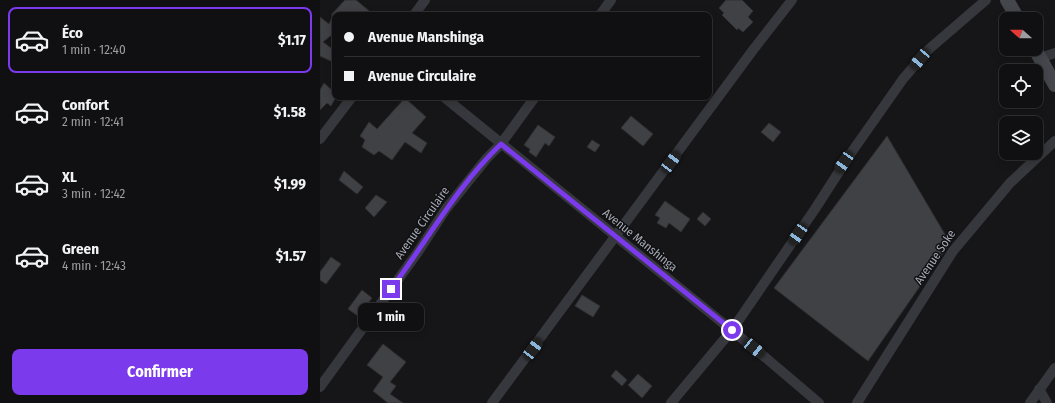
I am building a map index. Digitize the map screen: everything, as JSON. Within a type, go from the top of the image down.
[{"type":"street","points":[[416,12],[425,0]]},
{"type":"street","points":[[602,12],[611,0]]},
{"type":"street","points":[[492,403],[753,50],[792,0]]},
{"type":"street","points":[[671,403],[732,330],[815,209],[851,152],[903,79],[928,50],[986,0]]},
{"type":"street","points":[[1007,0],[1014,12]]},
{"type":"street","points":[[1043,53],[1055,53]]},
{"type":"street","points":[[1039,56],[1055,85]]},
{"type":"street","points":[[320,139],[350,100]]},
{"type":"street","name":"Avenue Manshinga","points":[[448,100],[732,330],[819,403]]},
{"type":"street","name":"Avenue Circulaire","points":[[320,387],[418,252],[446,209],[487,158],[501,144],[533,100]]},
{"type":"street","name":"Avenue Soke","points":[[857,403],[953,251],[1010,183],[1055,141]]},
{"type":"street","points":[[1030,403],[1055,368]]},
{"type":"street","points":[[1039,389],[1047,403]]},
{"type":"building","points":[[345,0],[356,0],[370,12],[334,12]]},
{"type":"building","points":[[726,0],[742,0],[753,11],[748,17],[753,22],[743,32],[738,28],[737,30],[722,15],[724,13],[719,8]]},
{"type":"building","points":[[320,17],[329,24],[332,17],[332,34],[323,42],[332,49],[332,62],[320,56]]},
{"type":"building","points":[[324,83],[332,90],[332,100],[334,100],[331,106],[327,103],[320,110],[320,90]]},
{"type":"building","points":[[403,100],[407,100],[426,117],[412,133],[427,143],[421,153],[405,142],[392,160],[379,151],[374,155],[362,147],[365,140],[360,136],[369,122],[377,129]]},
{"type":"building","points":[[631,116],[653,134],[643,146],[621,128]]},
{"type":"building","points":[[769,123],[781,132],[773,142],[761,132]]},
{"type":"building","points":[[538,125],[555,137],[549,146],[545,143],[536,157],[529,152],[530,149],[524,145]]},
{"type":"building","points":[[887,136],[950,243],[868,361],[774,288]]},
{"type":"building","points":[[592,140],[600,145],[595,152],[587,147]]},
{"type":"building","points":[[344,171],[363,187],[357,194],[339,180]]},
{"type":"building","points":[[376,195],[387,202],[374,217],[365,208]]},
{"type":"building","points":[[665,201],[690,219],[681,232],[669,223],[666,228],[657,223],[660,218],[655,215]]},
{"type":"building","points":[[703,212],[711,219],[705,226],[697,219]]},
{"type":"building","points":[[331,257],[341,264],[326,284],[320,280],[320,272]]},
{"type":"building","points":[[362,290],[372,298],[358,316],[348,309]]},
{"type":"building","points":[[582,295],[600,306],[593,317],[575,306]]},
{"type":"building","points":[[383,344],[406,362],[390,382],[396,386],[390,394],[403,403],[388,403],[373,391],[383,377],[367,365]]},
{"type":"building","points":[[616,370],[627,380],[622,386],[611,376]]},
{"type":"building","points":[[638,374],[652,386],[642,398],[628,385]]},
{"type":"route","points":[[391,289],[418,252],[446,209],[487,158],[501,144],[732,330]]}]
